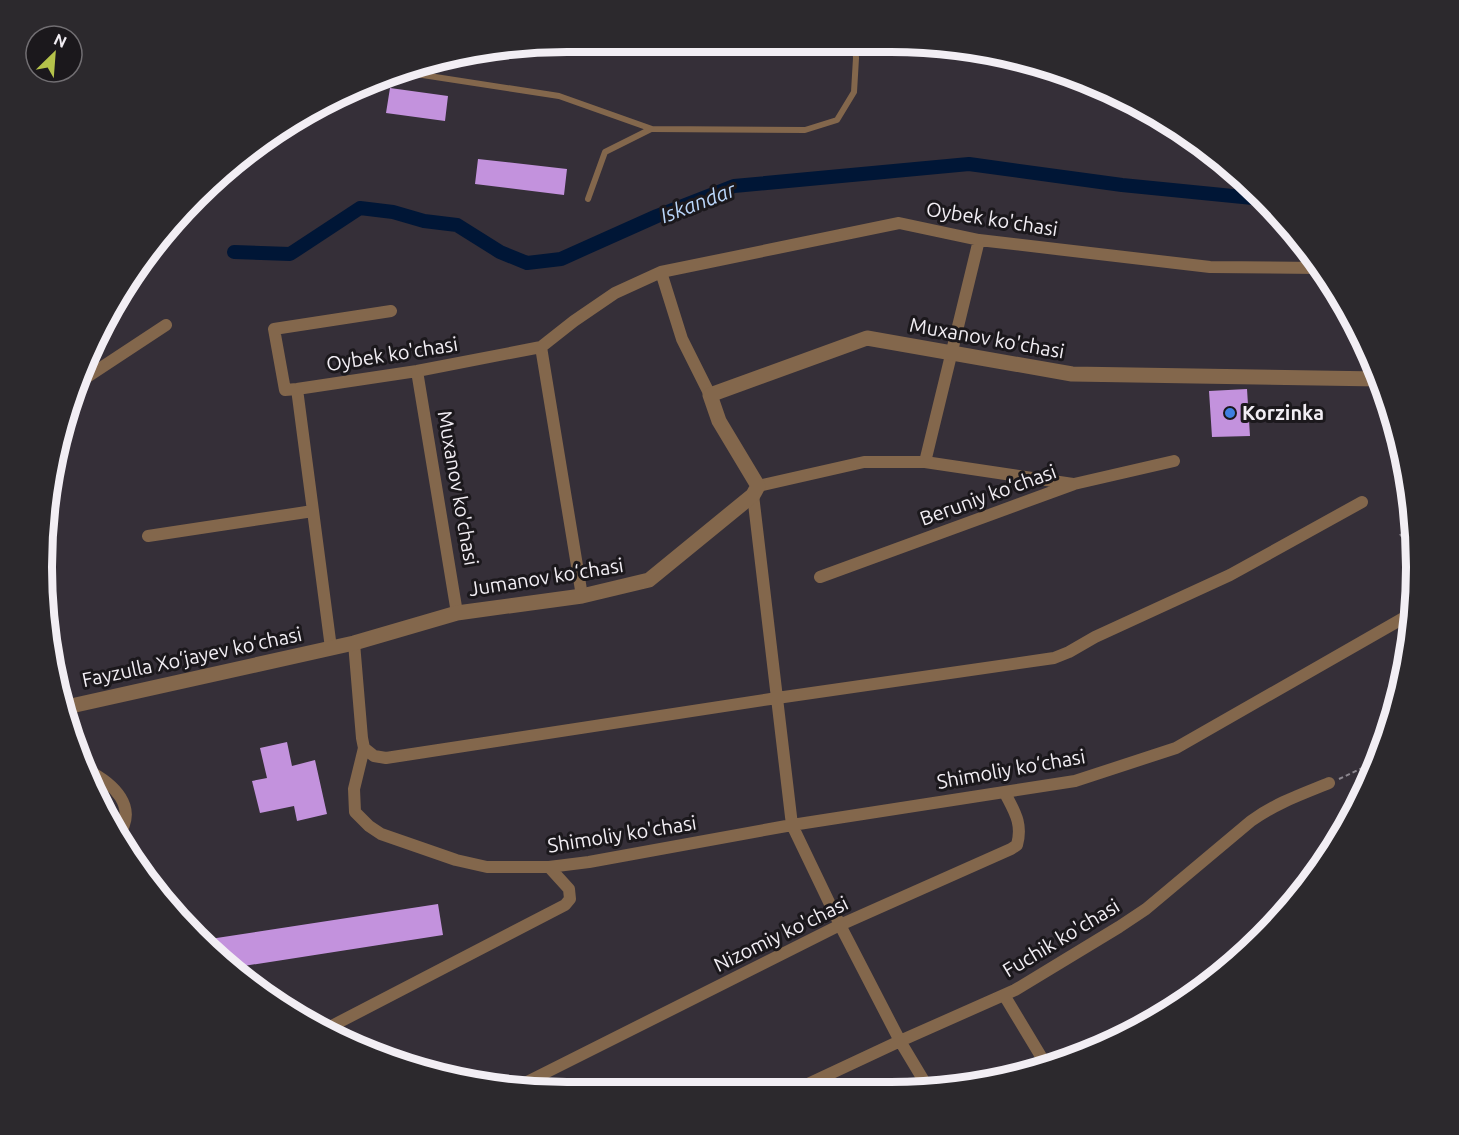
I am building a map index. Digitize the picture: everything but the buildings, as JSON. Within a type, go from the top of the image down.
[{"type":"street","name":"Oybek ko'chasi","points":[[297,389],[417,371],[541,347],[615,293],[662,272],[899,223],[979,240],[1210,267],[1310,268]]},
{"type":"street","points":[[925,462],[979,240]]},
{"type":"street","points":[[662,272],[682,339],[710,395],[719,421],[756,491],[792,825],[840,925],[900,1041],[924,1081]]},
{"type":"street","points":[[331,648],[297,389],[285,390],[274,329],[391,311]]},
{"type":"street","points":[[90,375],[166,325]]},
{"type":"street","name":"Muxanov ko'chasi","points":[[710,395],[867,338],[1072,374],[1370,379]]},
{"type":"street","points":[[541,347],[582,596]]},
{"type":"street","name":"Muxanov ko'chasi","points":[[417,371],[458,613]]},
{"type":"street","name":"Beruniy ko‘chasi","points":[[820,577],[1074,484],[1174,460]]},
{"type":"street","name":"Jumanov ko‘chasi","points":[[331,648],[458,613],[582,596],[649,580],[756,491],[864,462],[925,462],[1074,484]]},
{"type":"street","points":[[354,643],[364,748],[374,756],[386,758],[1054,658],[1230,575],[1362,502]]},
{"type":"street","points":[[148,536],[313,511]]},
{"type":"street","name":"Shimoliy ko‘chasi","points":[[792,825],[1075,781],[1176,748],[1404,618]]},
{"type":"street","name":"Fayzulla Xo‘jayev ko‘chasi","points":[[72,706],[331,648]]},
{"type":"street","name":"Shimoliy ko'chasi","points":[[364,748],[354,789],[355,812],[369,826],[381,834],[456,860],[487,867],[549,867],[589,862],[792,825]]},
{"type":"street","points":[[96,774],[102,777],[120,796],[127,813],[123,828]]},
{"type":"street","name":"Fuchik ko'chasi","points":[[812,1082],[1015,990],[1146,909],[1251,820],[1283,801],[1329,783]]},
{"type":"street","name":"Nizomiy ko'chasi","points":[[530,1081],[840,925],[994,857],[1017,844],[1020,834],[1018,821],[1005,793]]},
{"type":"street","points":[[333,1025],[565,905],[570,899],[569,889],[549,867]]},
{"type":"street","points":[[1004,995],[1043,1059]]},
{"type":"lane","points":[[420,75],[560,96],[652,129],[806,130],[837,120],[854,92],[856,52]]},
{"type":"lane","points":[[588,199],[605,152],[652,129]]},
{"type":"path","points":[[1400,534],[1405,542]]},
{"type":"path","points":[[1329,783],[1367,766]]},
{"type":"waterway","name":"Iskandar","points":[[234,252],[290,254],[360,208],[457,225],[500,252],[527,263],[561,259],[657,216],[734,186],[969,164],[1122,185],[1250,198]]},
{"type":"place","name":"Korzinka","points":[[1230,413]]}]
